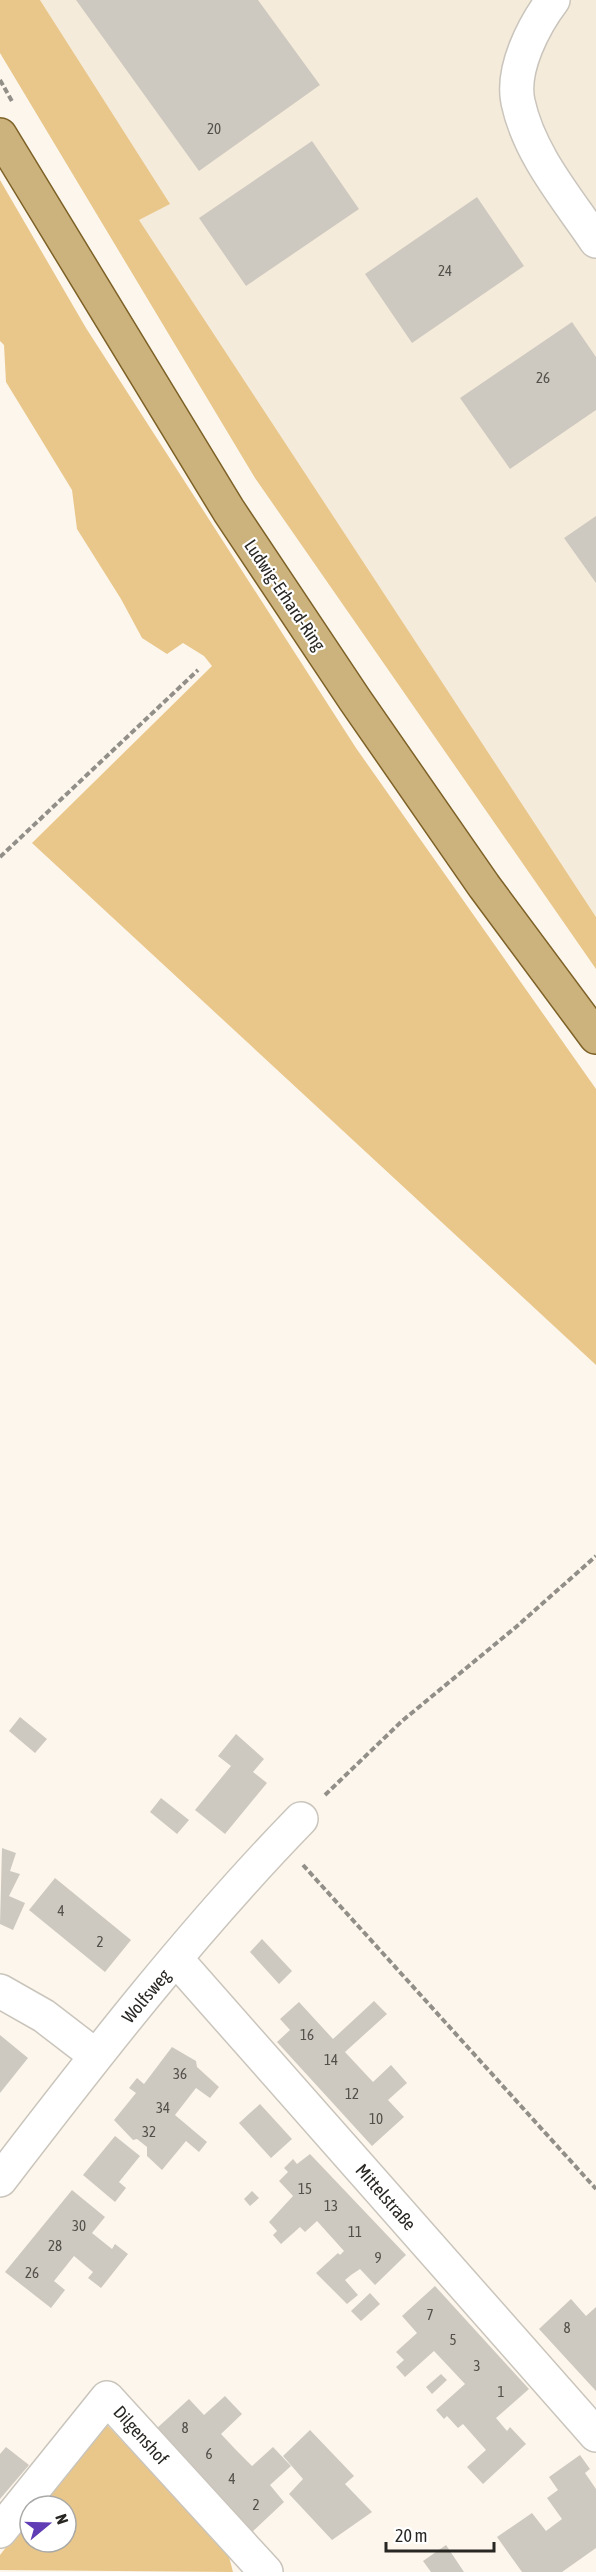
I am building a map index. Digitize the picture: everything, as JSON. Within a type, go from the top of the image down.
[{"type":"main road","name":"Ludwig-Erhard-Ring","points":[[0,135],[229,511],[470,867],[596,1037]]},
{"type":"street","points":[[553,0],[526,52],[519,73],[518,100],[533,144],[596,241]]},
{"type":"street","name":"Wolfsweg","points":[[0,2180],[96,2056],[176,1959],[290,1830]]},
{"type":"street","name":"Mittelstraße","points":[[176,1959],[596,2435]]},
{"type":"street","points":[[0,1991],[44,2016],[96,2056]]},
{"type":"street","name":"Dilgenshof","points":[[0,2531],[107,2398],[266,2572]]},
{"type":"path","points":[[0,858],[198,670]]},
{"type":"path","points":[[596,1556],[516,1627],[402,1721],[290,1830],[596,2189]]},
{"type":"shaded area","points":[[0,0],[40,0],[170,204],[139,220],[596,917],[596,969],[255,478],[0,53]]},
{"type":"shaded area","points":[[40,0],[596,0],[596,917],[138,220],[169,204]]},
{"type":"shaded area","points":[[0,180],[86,328],[356,748],[596,1089],[596,1365],[32,843],[212,666],[204,656],[183,643],[167,654],[142,638],[121,599],[77,529],[72,490],[6,382],[4,345],[0,341]]},
{"type":"shaded area","points":[[104,2422],[227,2549],[233,2572],[0,2570],[0,2555],[18,2532],[18,2554],[78,2554],[78,2494],[48,2494]]},
{"type":"building","points":[[76,0],[258,0],[320,85],[199,171]]},
{"type":"building","points":[[312,141],[359,209],[246,286],[199,218]]},
{"type":"building","points":[[477,197],[524,266],[412,343],[365,274]]},
{"type":"building","points":[[572,322],[596,357],[596,410],[510,469],[460,398]]},
{"type":"building","points":[[596,516],[596,583],[564,538]]},
{"type":"building","points":[[20,1717],[47,1739],[35,1753],[9,1731]]},
{"type":"building","points":[[236,1734],[264,1759],[253,1772],[267,1783],[225,1834],[195,1810],[231,1766],[218,1756]]},
{"type":"building","points":[[161,1798],[189,1820],[177,1834],[150,1812]]},
{"type":"building","points":[[2,1848],[16,1853],[10,1871],[20,1874],[9,1896],[25,1903],[13,1930],[0,1924]]},
{"type":"building","points":[[55,1878],[131,1940],[105,1972],[29,1910]]},
{"type":"building","points":[[262,1939],[292,1971],[279,1984],[250,1952]]},
{"type":"building","points":[[374,2001],[387,2014],[345,2052],[373,2082],[391,2065],[407,2083],[388,2100],[404,2117],[372,2146],[277,2042],[290,2030],[280,2019],[299,2002],[333,2039]]},
{"type":"building","points":[[0,2035],[28,2058],[0,2093]]},
{"type":"building","points":[[172,2047],[196,2061],[197,2067],[219,2087],[210,2098],[196,2088],[175,2115],[207,2142],[199,2152],[186,2141],[162,2170],[147,2156],[147,2147],[137,2139],[133,2140],[114,2120],[136,2093],[129,2088],[137,2078],[144,2084]]},
{"type":"building","points":[[260,2104],[292,2139],[271,2158],[239,2123]]},
{"type":"building","points":[[115,2136],[140,2156],[119,2182],[126,2188],[115,2202],[83,2175]]},
{"type":"building","points":[[310,2154],[406,2255],[375,2285],[360,2269],[351,2275],[345,2280],[358,2295],[347,2304],[316,2273],[338,2253],[340,2255],[344,2251],[317,2221],[305,2232],[300,2227],[281,2244],[273,2235],[277,2231],[269,2222],[293,2196],[279,2181],[288,2172],[284,2168],[293,2159],[297,2164]]},
{"type":"building","points":[[72,2190],[105,2217],[92,2233],[112,2249],[115,2244],[128,2254],[101,2288],[88,2278],[93,2272],[74,2256],[54,2281],[65,2290],[51,2308],[5,2272]]},
{"type":"building","points":[[252,2191],[259,2198],[250,2206],[244,2199]]},
{"type":"building","points":[[435,2286],[529,2389],[496,2418],[507,2431],[510,2427],[526,2444],[483,2484],[467,2467],[486,2450],[463,2424],[458,2428],[447,2416],[444,2419],[436,2410],[465,2384],[434,2351],[405,2377],[396,2367],[404,2360],[396,2352],[417,2333],[402,2316]]},
{"type":"building","points":[[370,2293],[380,2304],[361,2321],[351,2311]]},
{"type":"building","points":[[571,2299],[586,2316],[596,2307],[596,2391],[539,2329]]},
{"type":"building","points":[[441,2374],[447,2380],[432,2394],[426,2387]]},
{"type":"building","points":[[225,2396],[242,2414],[221,2434],[236,2450],[252,2466],[273,2447],[291,2466],[270,2485],[284,2502],[252,2532],[156,2429],[189,2399],[204,2415]]},
{"type":"building","points":[[310,2430],[354,2476],[345,2484],[372,2512],[332,2540],[289,2494],[303,2479],[283,2456]]},
{"type":"building","points":[[6,2447],[29,2465],[0,2499],[0,2454]]},
{"type":"building","points":[[580,2455],[590,2469],[585,2473],[596,2489],[596,2548],[562,2572],[522,2572],[497,2537],[532,2513],[546,2531],[562,2519],[547,2498],[558,2490],[549,2477]]},
{"type":"building","points":[[446,2545],[464,2572],[431,2572],[423,2561]]}]
